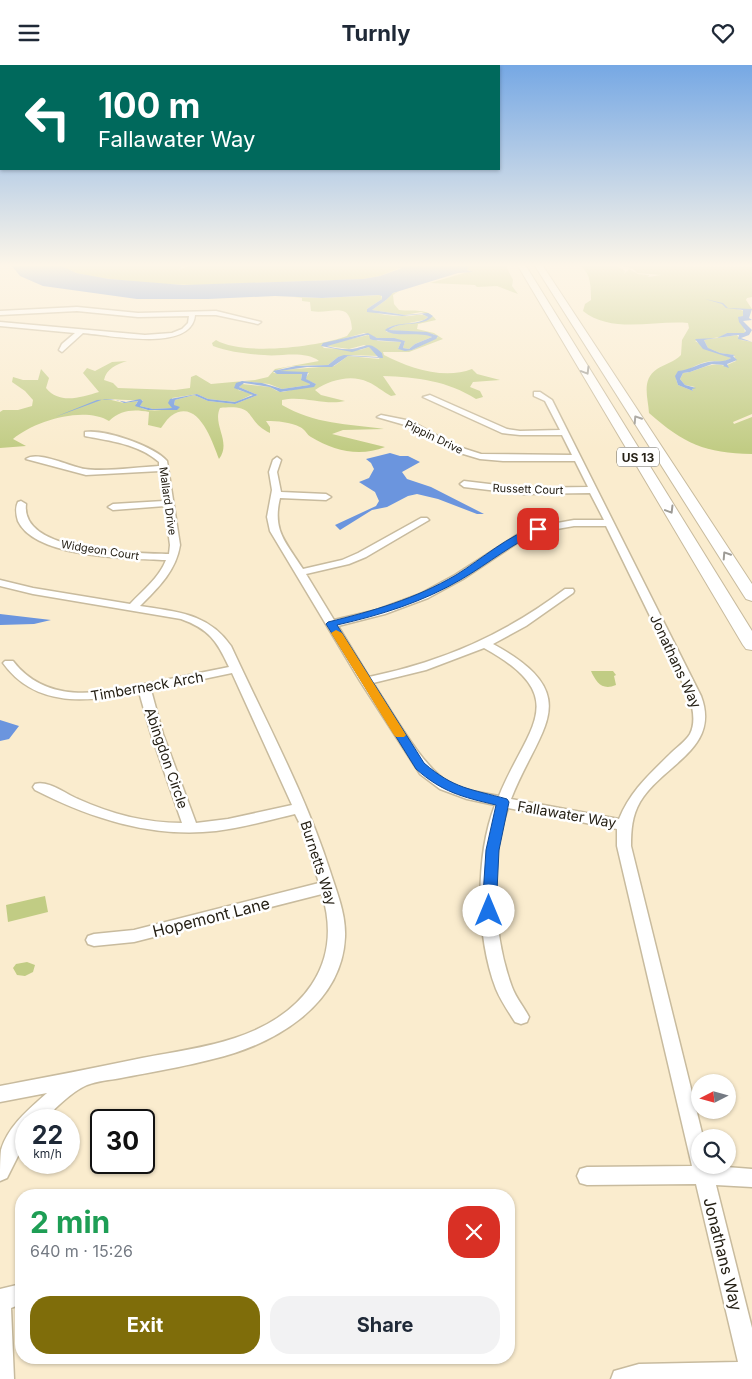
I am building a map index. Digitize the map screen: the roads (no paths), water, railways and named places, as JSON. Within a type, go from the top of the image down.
[{"type":"highway","name":"US 13","points":[[560,327],[752,645]]},
{"type":"highway","name":"US 13","points":[[579,327],[752,596]]},
{"type":"street","points":[[24,327],[142,336],[168,335],[188,327]]},
{"type":"street","points":[[62,350],[64,345],[82,331]]},
{"type":"street","name":"Jonathans Way","points":[[537,394],[548,400],[695,696],[700,712],[699,727],[695,737],[640,792],[628,811],[624,825],[624,846],[692,1129]]},
{"type":"street","points":[[427,397],[505,431],[520,433],[564,432]]},
{"type":"street","name":"Pippin Drive","points":[[381,417],[408,423],[453,448],[480,456],[503,458],[577,458]]},
{"type":"street","name":"Mallard Drive","points":[[88,434],[106,437],[152,453],[163,461],[175,545],[173,557]]},
{"type":"street","points":[[30,459],[48,461],[86,472],[163,469]]},
{"type":"street","name":"Fallawater Way","points":[[276,460],[272,472],[277,484],[278,495],[271,517],[275,531],[366,681],[425,771],[445,786],[461,793],[624,825]]},
{"type":"street","name":"Russett Court","points":[[464,484],[523,491],[593,490]]},
{"type":"street","points":[[278,495],[326,497]]},
{"type":"street","points":[[113,507],[168,503]]},
{"type":"street","name":"Widgeon Court","points":[[20,504],[20,513],[25,525],[35,534],[50,542],[125,555],[173,557]]},
{"type":"street","points":[[301,572],[345,562],[362,555],[424,520]]},
{"type":"street","points":[[331,624],[381,612],[424,596],[459,577],[523,535],[538,529],[574,523],[609,523]]},
{"type":"street","points":[[133,607],[167,569],[173,557]]},
{"type":"street","name":"Burnetts Way","points":[[0,583],[33,591],[182,616],[210,628],[225,646],[309,828],[336,914],[338,928],[334,957],[320,987],[294,1015],[278,1026],[239,1045],[0,1094]]},
{"type":"street","points":[[366,681],[418,670],[486,645],[527,622],[570,591]]},
{"type":"street","points":[[486,645],[509,658],[529,675],[541,694],[544,705],[541,722],[502,802],[492,850],[489,911],[498,967],[503,985],[521,1017]]},
{"type":"street","name":"Timberneck Arch","points":[[9,663],[22,680],[41,689],[55,693],[95,697],[235,669]]},
{"type":"street","name":"Abingdon Circle","points":[[144,688],[157,734],[191,828]]},
{"type":"street","points":[[40,787],[82,807],[138,825],[191,828],[218,826],[300,808]]},
{"type":"street","name":"Hopemont Lane","points":[[94,939],[134,937],[327,887]]},
{"type":"street","points":[[42,1109],[54,1098],[85,1078]]},
{"type":"street","points":[[0,1171],[15,1140]]},
{"type":"street","points":[[587,1176],[691,1168]]},
{"type":"street","name":"Jonathans Way","points":[[703,1174],[752,1373]]},
{"type":"street","points":[[736,1174],[752,1177]]},
{"type":"street","points":[[3,1379],[0,1300],[15,1296]]},
{"type":"street","points":[[622,1379],[639,1375],[752,1373]]},
{"type":"water","points":[[393,327],[389,330],[427,332],[438,336],[436,339],[412,350],[405,351],[398,349],[401,342],[373,340],[370,339],[369,335],[327,346],[349,349],[370,345],[382,353],[383,358],[348,356],[332,367],[307,367],[280,371],[308,372],[306,379],[316,384],[314,387],[280,392],[270,387],[244,383],[239,387],[258,395],[235,404],[208,401],[194,395],[175,400],[174,405],[180,407],[177,410],[148,410],[135,406],[138,401],[124,403],[119,401],[126,402],[140,399],[143,401],[140,406],[153,409],[172,408],[168,403],[170,399],[197,394],[208,399],[235,402],[253,395],[234,388],[236,383],[242,381],[262,383],[282,389],[310,384],[301,380],[302,374],[277,374],[273,371],[296,366],[328,365],[344,355],[378,357],[369,347],[352,352],[321,346],[323,343],[368,333],[377,338],[394,338],[405,341],[403,348],[409,349],[415,344],[432,337],[427,335],[394,334],[385,330]]},
{"type":"water","points":[[743,327],[749,327],[752,330],[749,335],[741,338],[752,342],[738,339],[739,335],[704,340],[708,348],[720,353],[735,355],[733,356],[737,360],[727,364],[729,368],[724,365],[712,364],[683,373],[680,379],[685,385],[696,388],[692,389],[693,391],[678,385],[675,376],[678,371],[708,362],[723,361],[731,358],[703,349],[695,339],[717,338],[727,333],[744,333],[746,331]]},
{"type":"water","points":[[97,400],[102,400],[55,417]]},
{"type":"water","points":[[390,453],[408,456],[420,462],[402,472],[407,479],[431,487],[484,514],[477,514],[438,499],[417,494],[408,496],[387,507],[372,510],[340,530],[335,525],[376,506],[379,501],[375,492],[359,482],[369,478],[374,469],[366,459]]},
{"type":"water","points":[[0,614],[51,620],[34,624],[0,625]]},
{"type":"water","points":[[0,720],[19,726],[9,739],[0,741]]}]
